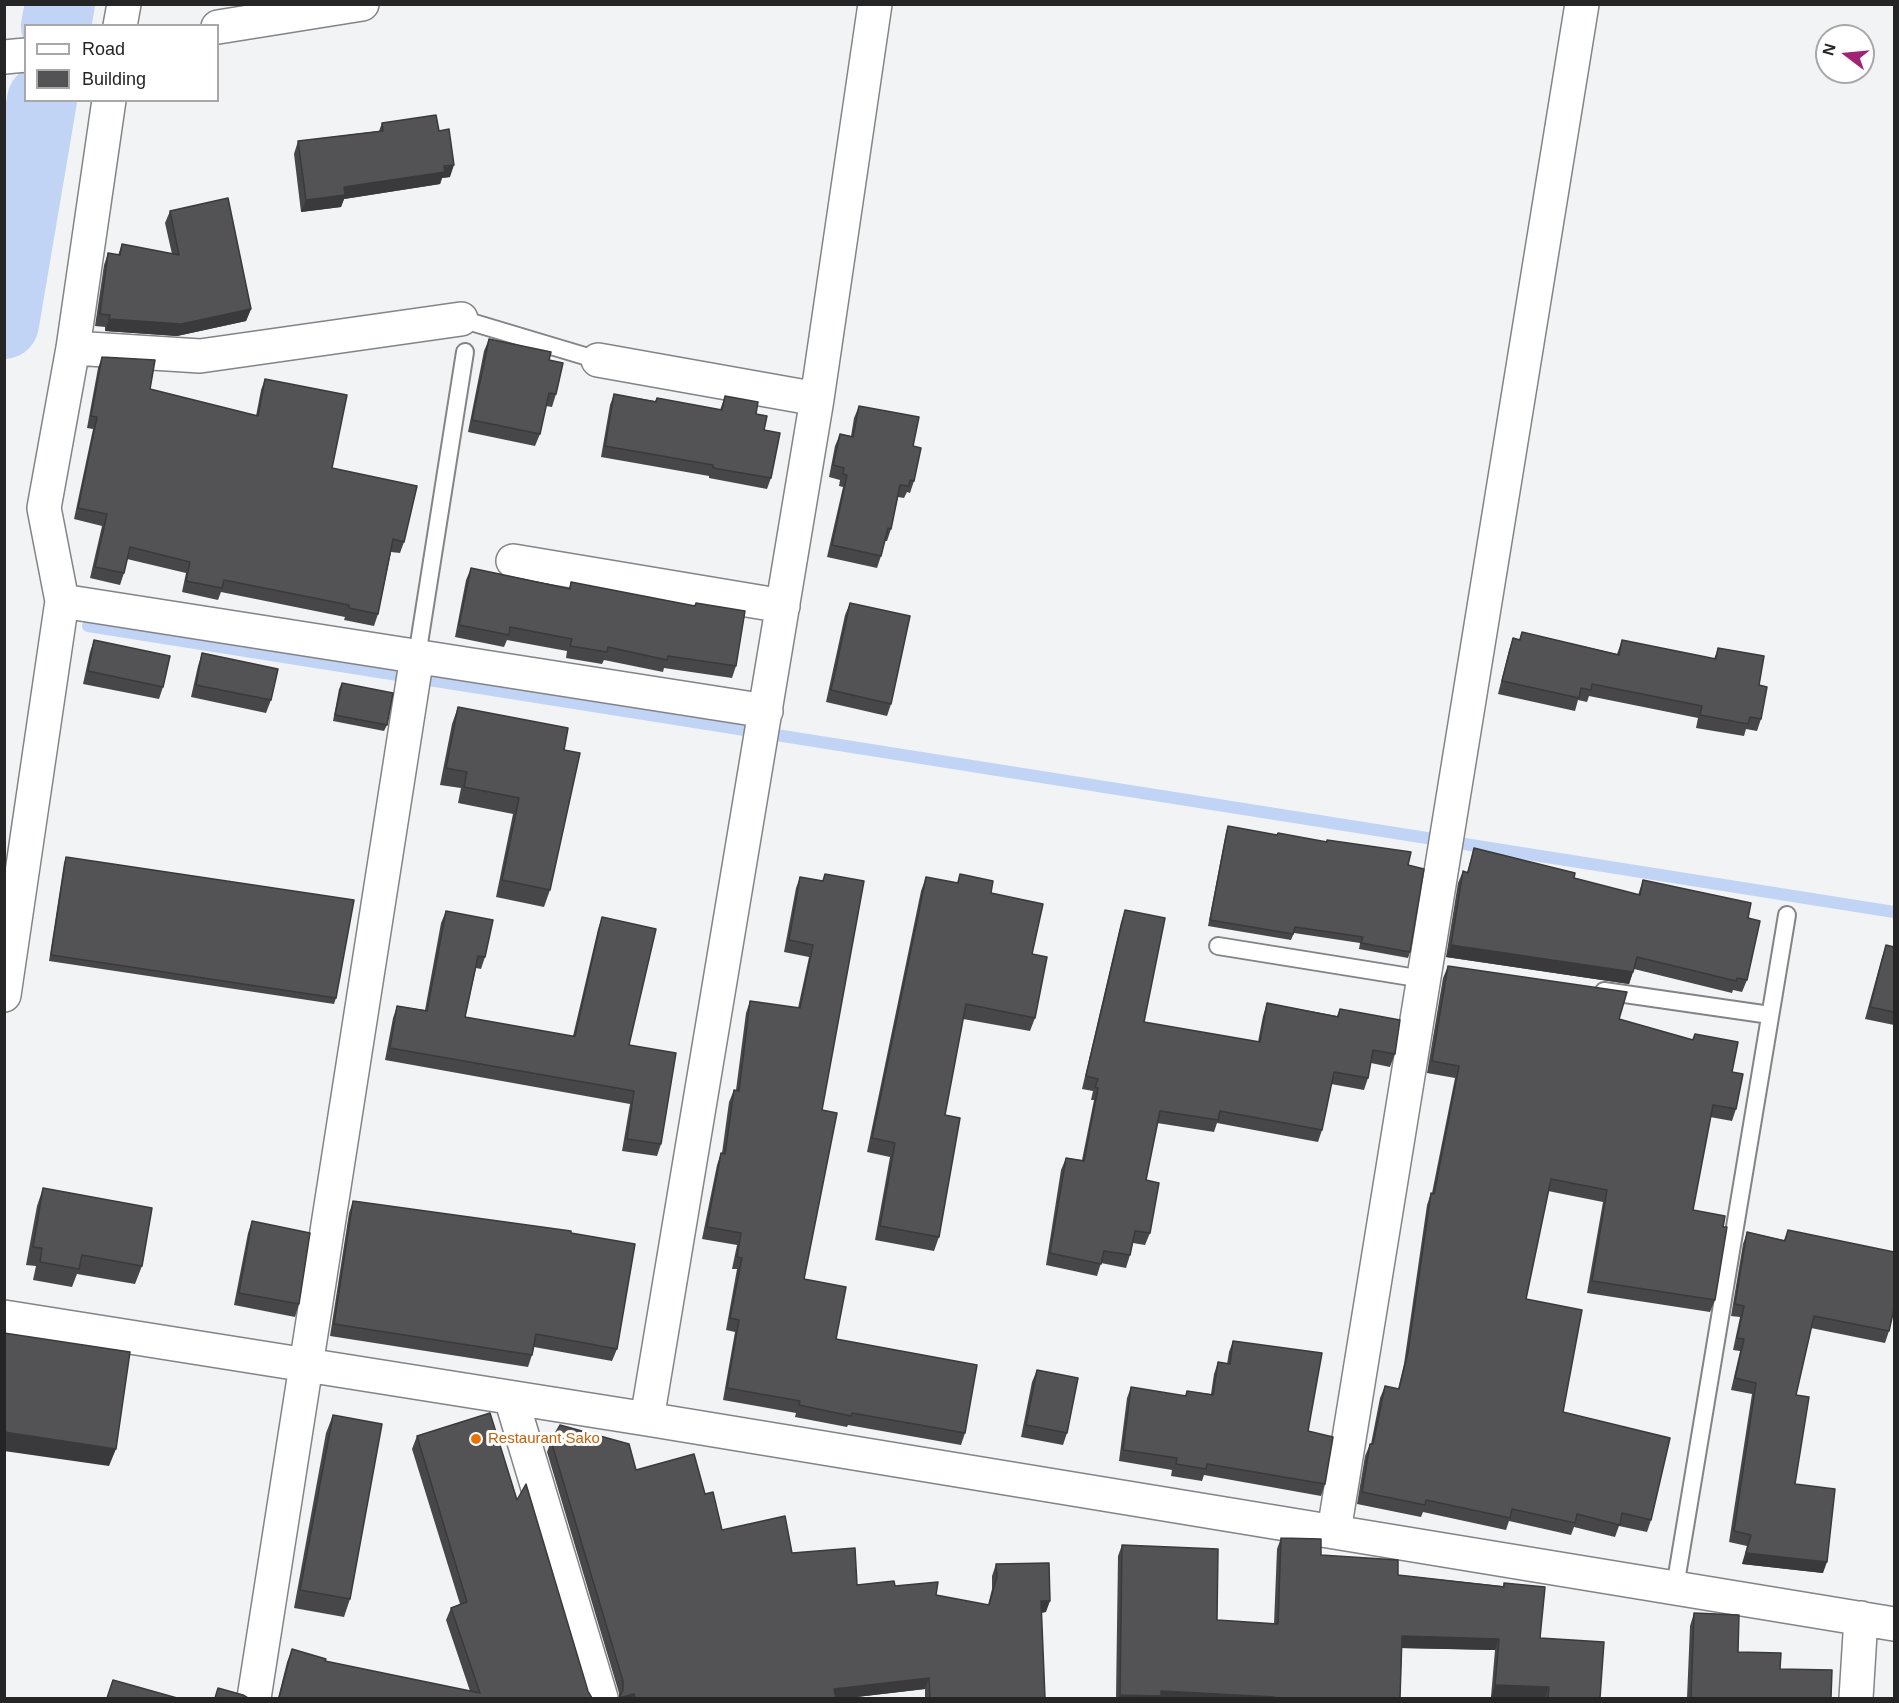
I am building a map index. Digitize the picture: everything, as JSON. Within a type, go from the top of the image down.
[{"type":"street","points":[[120,24],[123,4]]},
{"type":"street","points":[[219,27],[362,4]]},
{"type":"street","points":[[1334,1531],[1432,970],[1582,4]]},
{"type":"street","points":[[647,1419],[818,399],[868,6]]},
{"type":"street","points":[[4,57],[24,55]]},
{"type":"street","points":[[4,994],[62,601],[44,508],[73,348],[108,102]]},
{"type":"street","points":[[73,348],[200,357],[461,319]]},
{"type":"street","points":[[598,360],[818,399]]},
{"type":"street","points":[[513,561],[783,606]]},
{"type":"street","points":[[62,601],[766,711]]},
{"type":"street","points":[[254,1698],[308,1365],[417,656]]},
{"type":"street","points":[[4,1317],[647,1419],[1894,1624]]},
{"type":"street","points":[[511,1398],[601,1698]]},
{"type":"street","points":[[1856,1698],[1861,1618]]},
{"type":"lane","points":[[461,319],[598,360]]},
{"type":"lane","points":[[417,656],[465,352]]},
{"type":"lane","points":[[1675,1587],[1787,915]]},
{"type":"lane","points":[[1218,946],[1432,970]]},
{"type":"lane","points":[[1586,988],[1770,1015]]},
{"type":"building","points":[[436,115],[439,131],[449,129],[454,165],[444,166],[445,172],[344,187],[345,195],[306,200],[298,141],[383,131],[382,123]]},
{"type":"building","points":[[228,198],[251,309],[181,324],[109,319],[110,315],[100,314],[108,253],[120,255],[122,244],[179,255],[170,211]]},
{"type":"building","points":[[489,339],[551,352],[549,360],[563,363],[556,394],[549,393],[540,434],[472,420]]},
{"type":"building","points":[[102,357],[155,360],[150,389],[258,416],[265,379],[347,395],[332,468],[417,486],[404,542],[393,539],[378,614],[349,608],[349,605],[224,580],[222,588],[186,581],[190,562],[130,547],[124,573],[95,567],[107,514],[78,508],[97,417],[91,416]]},
{"type":"building","points":[[614,394],[656,402],[657,398],[722,410],[725,396],[758,402],[756,414],[767,416],[764,430],[780,433],[771,478],[605,446]]},
{"type":"building","points":[[859,406],[919,417],[913,446],[921,448],[914,481],[910,480],[909,486],[900,485],[891,529],[888,528],[881,556],[832,545],[847,475],[843,474],[844,468],[833,465],[840,434],[853,437]]},
{"type":"building","points":[[471,568],[570,589],[571,582],[695,606],[696,603],[745,611],[736,666],[668,656],[667,660],[608,647],[607,652],[570,646],[572,639],[510,627],[509,635],[459,625]]},
{"type":"building","points":[[850,603],[910,616],[891,704],[831,690]]},
{"type":"building","points":[[1522,632],[1619,655],[1622,640],[1716,659],[1718,648],[1764,656],[1759,685],[1767,687],[1761,719],[1750,717],[1748,724],[1700,715],[1702,706],[1592,684],[1591,690],[1581,688],[1579,698],[1502,681],[1513,638],[1520,640]]},
{"type":"building","points":[[94,640],[170,656],[163,687],[88,671]]},
{"type":"building","points":[[202,653],[278,669],[271,700],[196,685]]},
{"type":"building","points":[[342,683],[393,693],[387,725],[335,715]]},
{"type":"building","points":[[458,707],[568,728],[564,750],[580,753],[550,890],[502,880],[519,798],[464,787],[467,772],[446,768]]},
{"type":"building","points":[[1228,826],[1277,835],[1278,833],[1327,842],[1327,840],[1411,852],[1408,865],[1424,869],[1410,952],[1361,943],[1363,937],[1295,927],[1293,934],[1210,920]]},
{"type":"building","points":[[1474,848],[1575,873],[1574,878],[1640,895],[1643,880],[1751,903],[1748,918],[1760,921],[1747,980],[1737,978],[1736,981],[1637,957],[1633,972],[1451,945],[1463,871],[1468,873]]},
{"type":"building","points":[[66,857],[354,900],[336,998],[51,955]]},
{"type":"building","points":[[825,874],[864,881],[822,1110],[837,1113],[804,1279],[846,1287],[836,1339],[977,1365],[965,1433],[852,1413],[851,1416],[799,1405],[800,1401],[727,1388],[739,1320],[730,1318],[742,1258],[737,1257],[741,1233],[707,1227],[721,1153],[725,1154],[734,1090],[739,1091],[750,1001],[800,1008],[813,945],[789,940],[800,877],[823,881]]},
{"type":"building","points":[[960,874],[993,881],[991,893],[1043,904],[1032,954],[1047,957],[1035,1018],[966,1004],[945,1115],[960,1118],[939,1237],[880,1226],[895,1143],[872,1138],[926,877],[958,883]]},
{"type":"building","points":[[1125,910],[1165,918],[1144,1022],[1260,1042],[1267,1003],[1338,1017],[1340,1009],[1400,1020],[1395,1054],[1373,1050],[1368,1078],[1334,1072],[1322,1130],[1220,1111],[1218,1120],[1160,1111],[1146,1180],[1159,1183],[1150,1233],[1135,1231],[1130,1255],[1104,1251],[1101,1264],[1050,1253],[1066,1158],[1084,1161],[1098,1088],[1095,1087],[1098,1079],[1086,1076]]},
{"type":"building","points":[[446,911],[493,920],[485,957],[478,956],[465,1017],[572,1036],[575,1036],[602,917],[656,929],[629,1045],[676,1053],[661,1144],[627,1139],[634,1091],[390,1048],[397,1006],[427,1011]]},
{"type":"building","points":[[1886,945],[1894,947],[1894,1012],[1870,1007]]},
{"type":"building","points":[[1448,966],[1627,992],[1619,1019],[1693,1040],[1695,1034],[1738,1042],[1732,1072],[1743,1074],[1736,1109],[1713,1105],[1693,1210],[1725,1216],[1723,1227],[1727,1227],[1715,1300],[1592,1281],[1607,1190],[1551,1179],[1526,1299],[1582,1310],[1563,1412],[1670,1438],[1651,1520],[1622,1513],[1620,1525],[1577,1514],[1575,1523],[1512,1509],[1510,1518],[1426,1500],[1425,1505],[1362,1492],[1370,1444],[1373,1444],[1385,1386],[1399,1389],[1408,1352],[1431,1193],[1434,1194],[1459,1066],[1432,1061]]},
{"type":"building","points":[[43,1188],[152,1208],[142,1266],[82,1255],[79,1269],[40,1262],[42,1248],[33,1247]]},
{"type":"building","points":[[353,1201],[571,1231],[571,1233],[635,1244],[617,1349],[536,1334],[532,1355],[334,1324]]},
{"type":"building","points":[[252,1221],[310,1233],[299,1304],[239,1293]]},
{"type":"building","points":[[1788,1230],[1894,1252],[1894,1309],[1889,1331],[1814,1316],[1796,1395],[1809,1397],[1795,1484],[1835,1489],[1827,1562],[1746,1553],[1751,1535],[1734,1531],[1756,1383],[1735,1378],[1744,1339],[1737,1338],[1744,1306],[1735,1304],[1747,1232],[1785,1241]]},
{"type":"building","points":[[4,1333],[130,1352],[116,1449],[4,1432]]},
{"type":"building","points":[[1233,1341],[1322,1353],[1308,1431],[1333,1437],[1325,1484],[1207,1464],[1206,1469],[1176,1464],[1177,1458],[1123,1450],[1131,1387],[1186,1396],[1187,1391],[1213,1395],[1218,1362],[1230,1364]]},
{"type":"building","points":[[1037,1370],[1078,1378],[1067,1433],[1026,1425]]},
{"type":"building","points":[[490,1413],[517,1500],[526,1484],[592,1698],[279,1698],[292,1649],[326,1659],[325,1661],[480,1693],[451,1608],[467,1602],[417,1436]]},
{"type":"building","points":[[333,1415],[382,1424],[350,1599],[300,1590]]},
{"type":"building","points":[[560,1425],[629,1444],[636,1470],[694,1454],[705,1494],[713,1492],[722,1530],[785,1516],[792,1553],[855,1548],[857,1585],[894,1581],[895,1586],[938,1582],[936,1595],[989,1605],[997,1577],[996,1564],[1049,1563],[1050,1601],[1041,1601],[1045,1698],[930,1698],[929,1678],[834,1689],[836,1698],[635,1698],[634,1694],[619,1698],[623,1690],[623,1681],[551,1441]]},
{"type":"building","points":[[1281,1538],[1321,1539],[1321,1555],[1398,1560],[1398,1575],[1504,1587],[1504,1583],[1545,1587],[1540,1638],[1604,1642],[1600,1698],[1548,1698],[1549,1687],[1495,1685],[1499,1639],[1402,1636],[1400,1698],[1275,1698],[1161,1691],[1161,1696],[1120,1695],[1122,1545],[1218,1549],[1217,1620],[1278,1624]]},
{"type":"building","points":[[1694,1613],[1739,1615],[1738,1652],[1781,1653],[1780,1669],[1832,1670],[1831,1698],[1691,1698]]},
{"type":"building","points":[[113,1680],[177,1698],[107,1698]]},
{"type":"building","points":[[218,1688],[243,1695],[248,1698],[215,1698]]},
{"type":"waterway","points":[[56,24],[60,4]]},
{"type":"waterway","points":[[4,324],[42,102]]},
{"type":"waterway","points":[[88,626],[1894,912]]},
{"type":"place","name":"Restaurant Sako","points":[[476,1439]]}]
